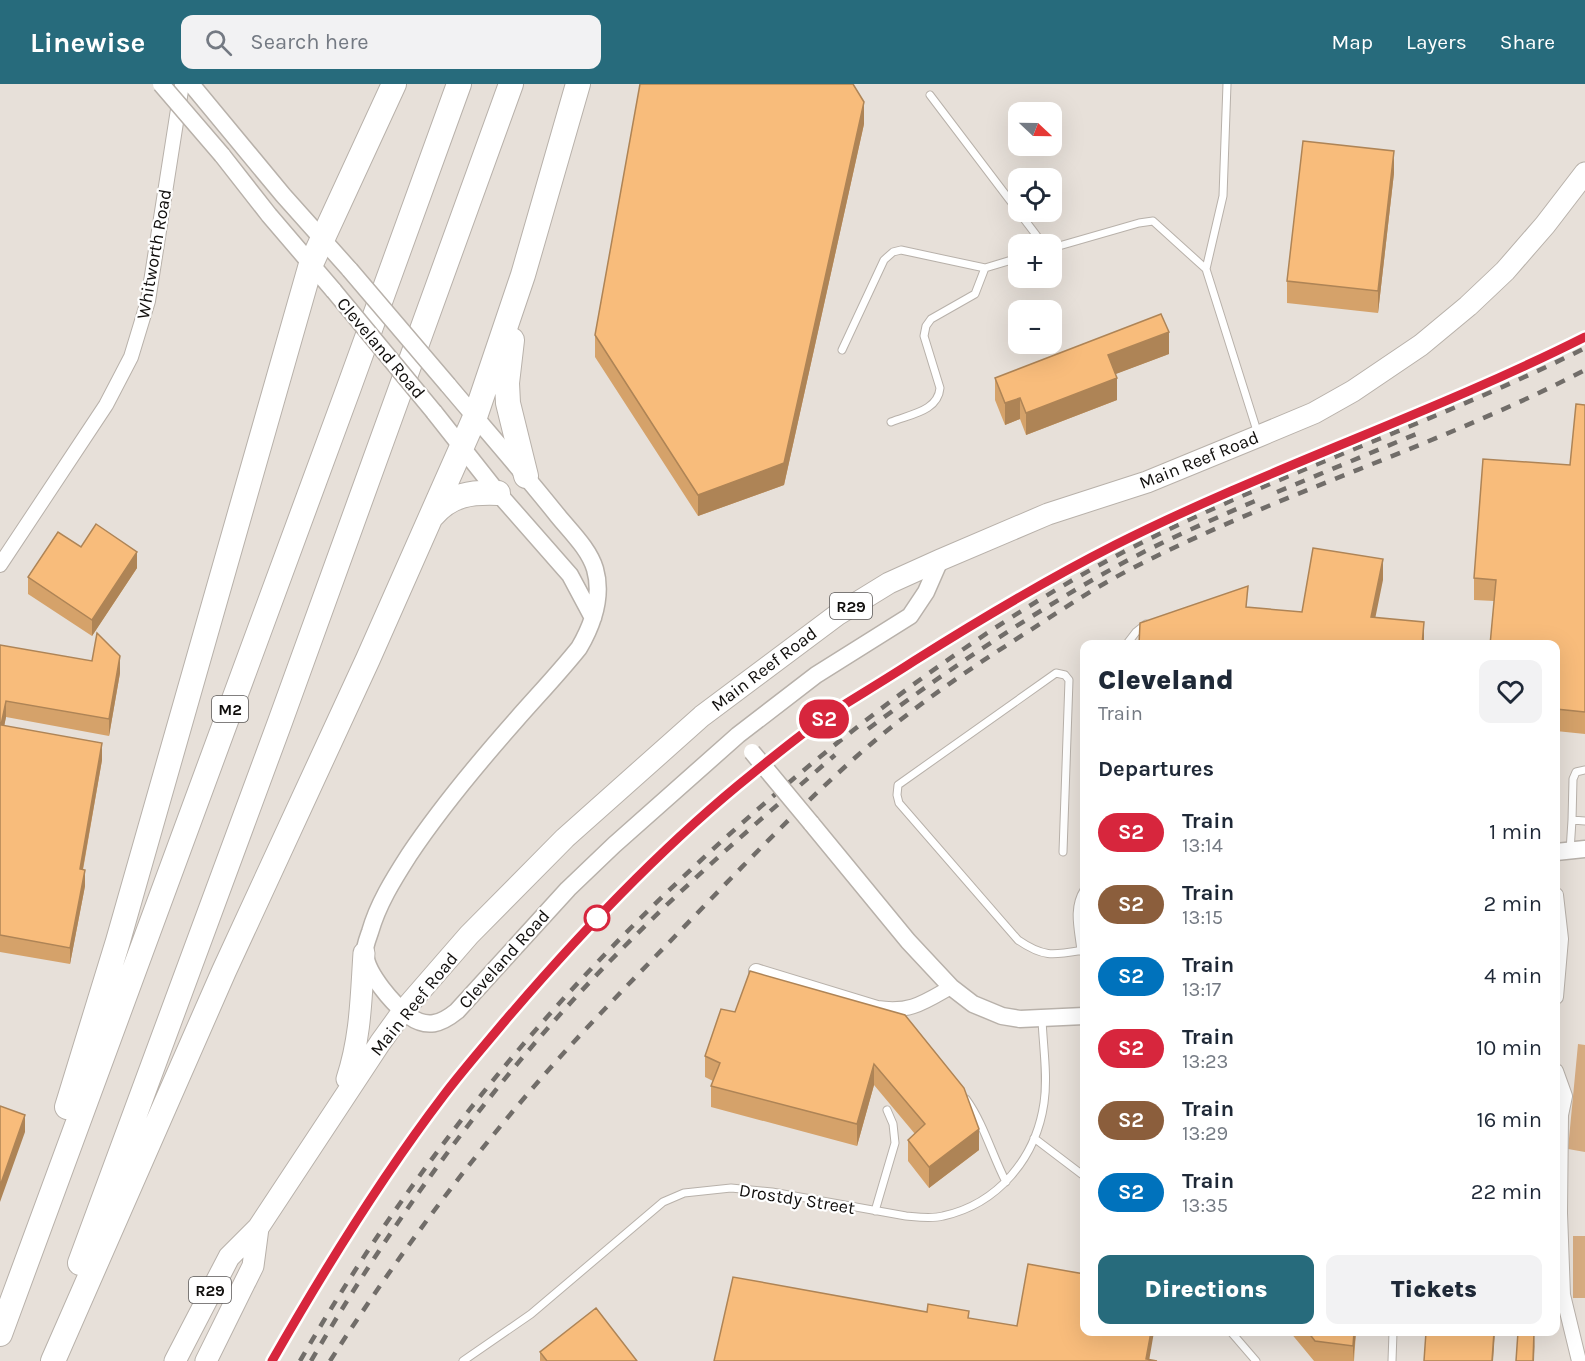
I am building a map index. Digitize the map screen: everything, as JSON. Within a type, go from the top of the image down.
[{"type":"highway","points":[[0,1328],[118,941],[311,264],[394,84]]},
{"type":"highway","name":"M2","points":[[0,1334],[459,84]]},
{"type":"highway","points":[[44,1361],[280,722],[511,84]]},
{"type":"highway","points":[[53,1361],[224,971],[475,417],[523,275],[578,84]]},
{"type":"highway","points":[[526,476],[510,411],[507,383],[514,333],[540,231],[547,192]]},
{"type":"highway","points":[[431,517],[451,499],[464,494],[498,493]]},
{"type":"main road","name":"Main Reef Road","points":[[175,1361],[229,1257],[258,1228],[403,1011],[469,935],[565,838],[702,716],[837,615],[889,583],[1047,514],[1147,482],[1259,436],[1324,407],[1393,366],[1468,306],[1505,271],[1545,225],[1585,173]]},
{"type":"main road","points":[[339,1105],[358,1041],[364,953]]},
{"type":"main road","name":"Main Reef Road","points":[[206,1361],[253,1266],[258,1228]]},
{"type":"street","name":"Cleveland Road","points":[[161,84],[434,412],[498,493],[570,576],[593,618]]},
{"type":"street","name":"Whitworth Road","points":[[0,565],[106,405],[131,357],[148,301],[182,84]]},
{"type":"street","name":"Cleveland Road","points":[[191,84],[322,241],[350,270],[526,476],[585,549],[596,571],[599,596],[587,635],[572,656],[464,780],[421,838],[382,900],[372,922],[364,953],[375,978],[403,1011],[417,1021],[429,1025],[437,1024],[457,1011],[568,889],[738,735],[816,675],[910,616],[926,592],[940,560]]},
{"type":"street","points":[[738,735],[908,941],[951,987],[973,1004],[1020,1019],[1080,1016]]},
{"type":"street","points":[[1560,930],[1560,951]]},
{"type":"street","points":[[756,971],[877,1008],[894,1011],[919,1005],[951,987]]},
{"type":"street","points":[[1560,1082],[1565,1096],[1561,1114],[1560,1213],[1563,1294],[1579,1361]]},
{"type":"lane","points":[[1206,269],[1223,196],[1227,84]]},
{"type":"lane","points":[[930,95],[1035,234]]},
{"type":"lane","points":[[1062,245],[1153,221],[1206,269],[1259,436]]},
{"type":"lane","points":[[842,350],[884,260],[893,252],[901,250],[985,268],[1008,261]]},
{"type":"lane","points":[[891,422],[934,405],[939,397],[940,388],[924,336],[926,326],[931,319],[975,294],[985,268]]},
{"type":"lane","points":[[1130,640],[1145,625],[1156,621]]},
{"type":"lane","points":[[1063,852],[1069,680],[1065,675],[1056,673],[898,785],[897,795],[899,803],[1018,940],[1033,950],[1045,954],[1080,950]]},
{"type":"lane","points":[[1570,851],[1574,779],[1576,772],[1585,770]]},
{"type":"lane","points":[[1572,820],[1585,820]]},
{"type":"lane","points":[[1080,899],[1076,910],[1080,933]]},
{"type":"lane","name":"Drostdy Street","points":[[463,1361],[531,1314],[663,1202],[684,1193],[731,1188],[772,1192],[906,1216],[942,1216],[981,1202],[1006,1182],[1026,1155],[1034,1138],[1044,1101],[1042,1019]]},
{"type":"lane","points":[[961,1093],[977,1116],[989,1148],[1006,1182]]},
{"type":"lane","points":[[875,1211],[896,1143],[893,1124],[887,1110]]},
{"type":"lane","points":[[1034,1138],[1080,1173]]},
{"type":"lane","points":[[1234,1336],[1256,1361]]},
{"type":"lane","points":[[1392,1361],[1393,1336]]},
{"type":"shaded area","points":[[1578,1044],[1585,1045],[1585,1152],[1568,1149]]},
{"type":"shaded area","points":[[1573,1236],[1585,1236],[1585,1298],[1573,1298]]},
{"type":"building","points":[[640,84],[853,84],[864,102],[784,463],[698,495],[595,335]]},
{"type":"building","points":[[1303,141],[1394,151],[1378,291],[1287,281]]},
{"type":"building","points":[[1161,314],[1169,332],[1108,355],[1117,378],[1026,413],[1020,398],[1005,403],[995,378]]},
{"type":"building","points":[[1576,404],[1585,405],[1585,712],[1560,709],[1560,640],[1490,640],[1496,580],[1474,578],[1483,459],[1570,465]]},
{"type":"building","points":[[96,524],[137,552],[92,620],[28,577],[58,532],[81,547]]},
{"type":"building","points":[[1313,548],[1383,559],[1371,617],[1424,622],[1422,640],[1139,640],[1140,623],[1248,586],[1246,607],[1302,612]]},
{"type":"building","points":[[97,633],[120,656],[109,719],[6,701],[1,725],[102,743],[80,869],[85,870],[70,948],[0,935],[0,645],[92,661]]},
{"type":"building","points":[[750,971],[905,1015],[964,1088],[979,1129],[929,1167],[908,1140],[925,1124],[874,1064],[857,1124],[711,1086],[720,1063],[705,1056],[721,1009],[735,1012]]},
{"type":"building","points":[[0,1106],[25,1115],[0,1186]]},
{"type":"building","points":[[1028,1264],[1080,1273],[1080,1336],[1150,1336],[1146,1359],[1157,1361],[714,1361],[733,1277],[927,1312],[928,1304],[969,1311],[968,1318],[1017,1326]]},
{"type":"building","points":[[596,1308],[637,1361],[547,1361],[540,1352]]},
{"type":"building","points":[[1311,1336],[1354,1336],[1353,1346],[1315,1341]]},
{"type":"building","points":[[1426,1336],[1494,1336],[1492,1361],[1424,1361]]},
{"type":"building","points":[[1518,1336],[1534,1336],[1533,1361],[1516,1361]]},
{"type":"railway","points":[[272,1361],[375,1192],[420,1127],[484,1044],[620,895],[653,862],[757,770],[821,722],[933,650],[984,618],[1115,545],[1231,491],[1469,391],[1585,337]]},
{"type":"railway","points":[[300,1361],[404,1198],[460,1122],[520,1048],[649,910],[719,844],[868,718],[948,660],[1030,605],[1116,556],[1231,501],[1468,402],[1585,348]]},
{"type":"railway","points":[[330,1361],[423,1226],[473,1160],[544,1075],[768,841],[834,777],[898,722],[984,660],[1127,571],[1183,543],[1472,423],[1585,370]]},
{"type":"railway","points":[[1277,492],[1421,432]]},
{"type":"railway","points":[[868,729],[991,642],[1054,602],[1152,548],[1255,501]]},
{"type":"railway","points":[[311,1361],[382,1246],[420,1191],[501,1083],[545,1032],[590,982],[685,888],[835,755]]},
{"type":"train","name":"S2","points":[[272,1361],[312,1292],[377,1190],[444,1094],[477,1053],[558,960],[627,888],[749,776],[791,743],[832,713],[966,628],[1112,547],[1190,508],[1488,384],[1585,337]]}]
